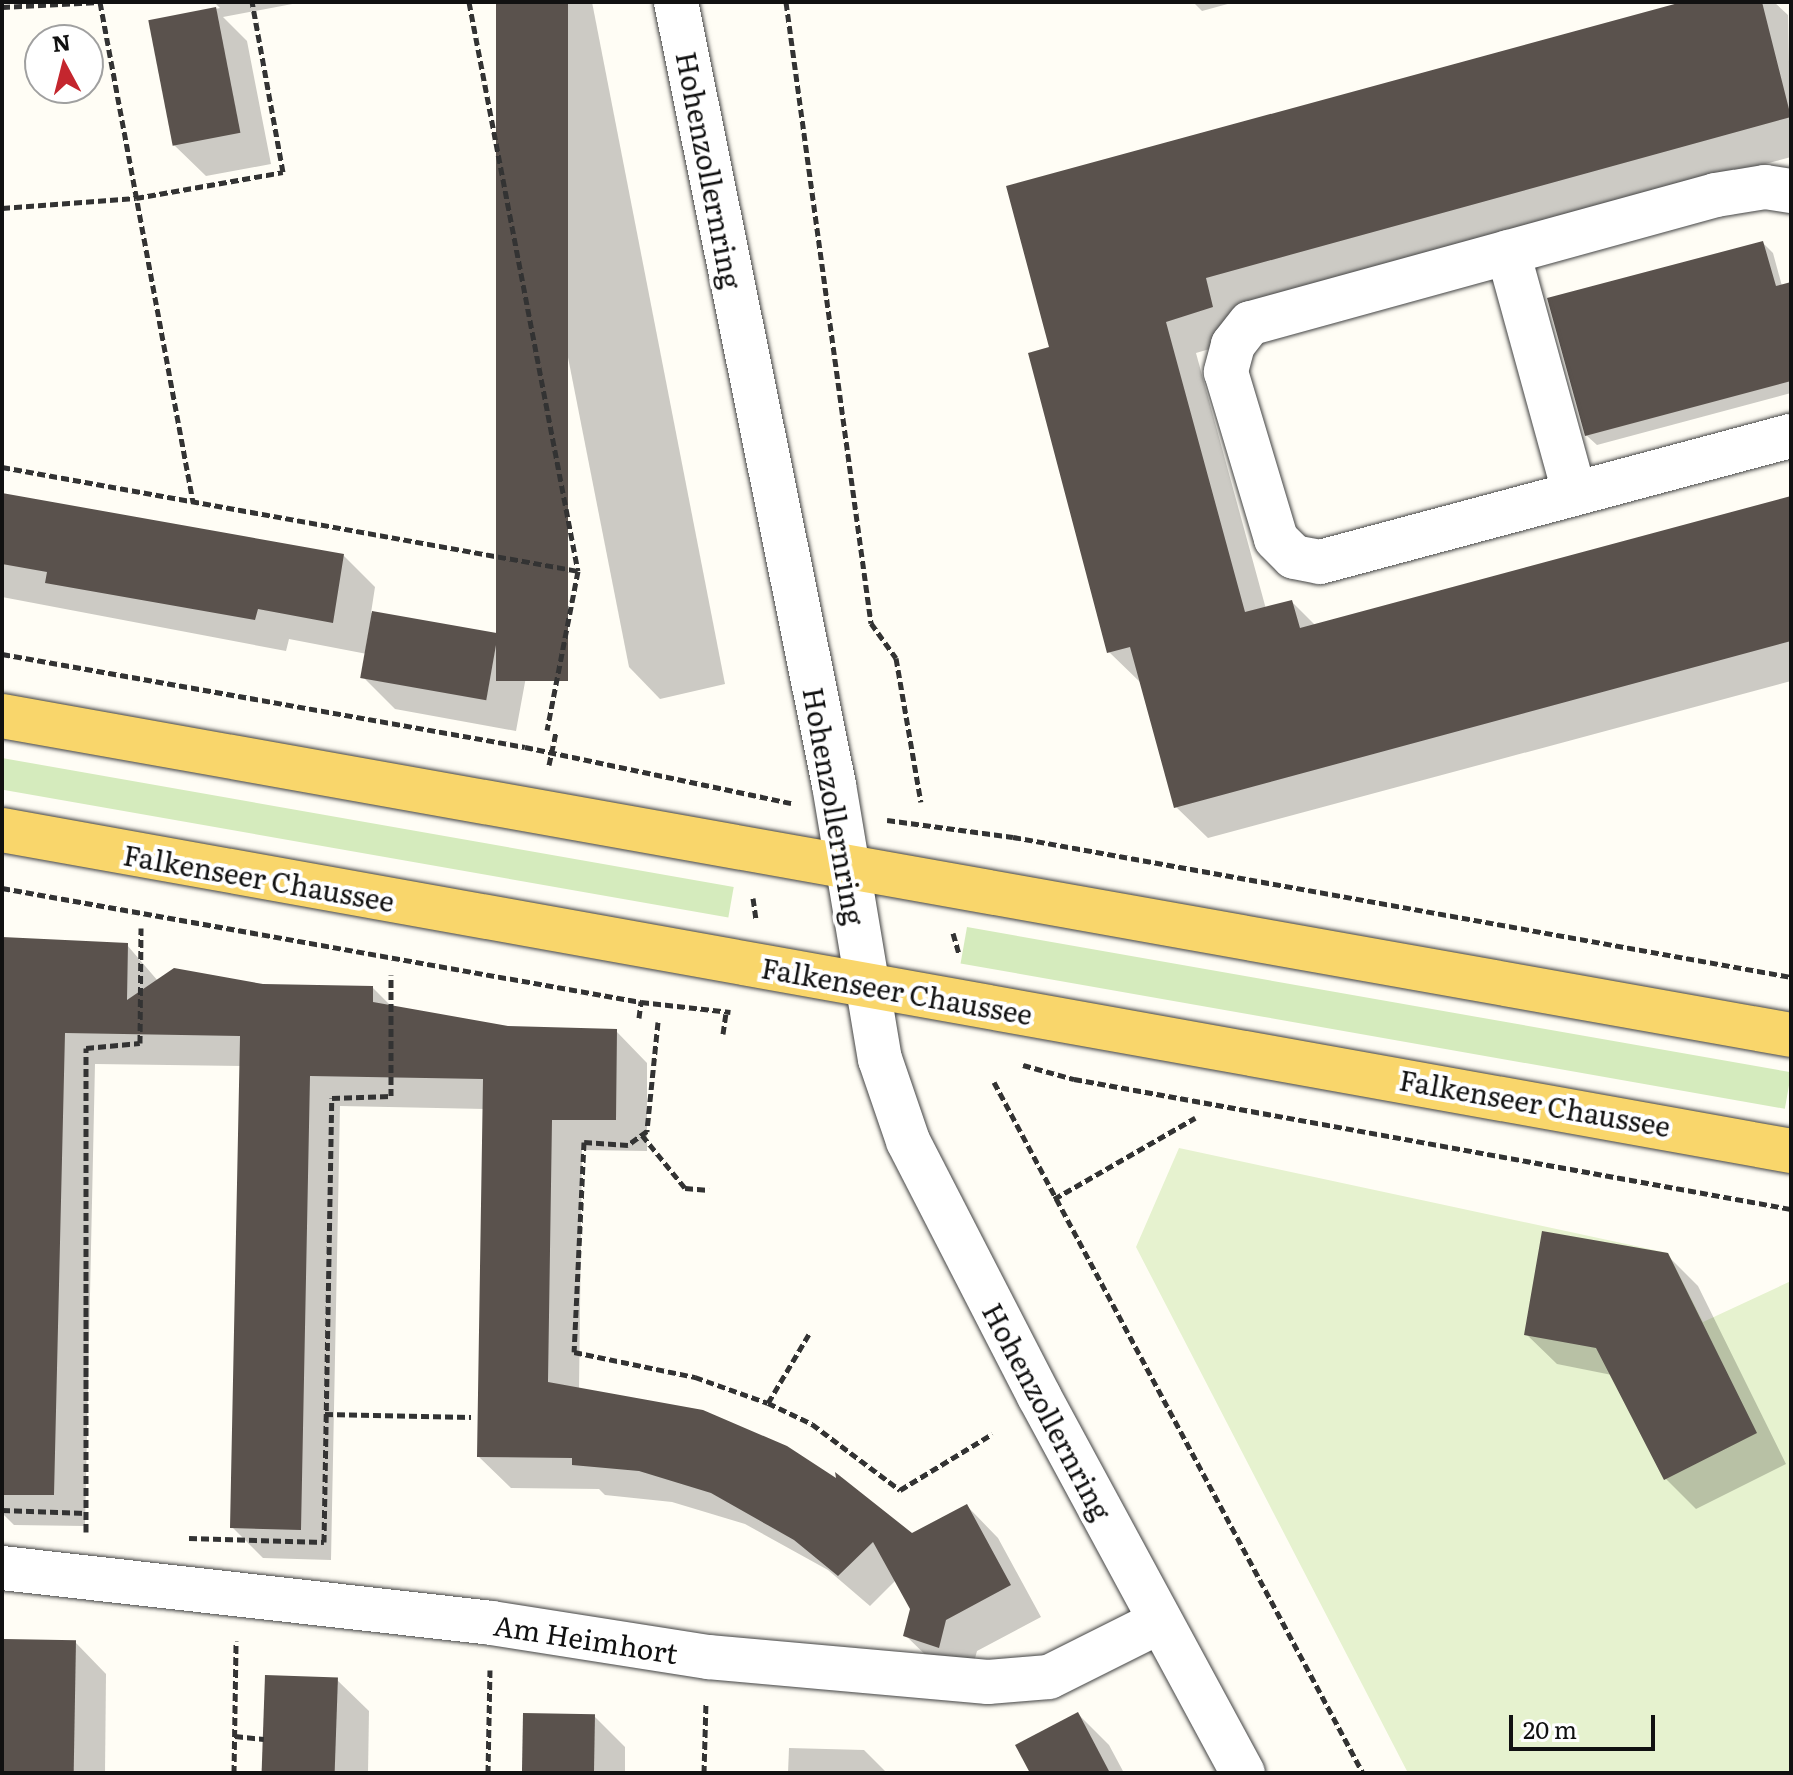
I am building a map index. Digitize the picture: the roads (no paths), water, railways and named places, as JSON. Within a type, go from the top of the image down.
[{"type":"main road","points":[[2,716],[1791,1035]]},
{"type":"main road","name":"Falkenseer Chaussee","points":[[2,830],[1791,1151]]},
{"type":"street","name":"Hohenzollernring","points":[[676,2],[847,867],[880,1059],[908,1141],[1159,1622],[1243,1773]]},
{"type":"street","points":[[1791,191],[1765,187],[1716,195],[1250,323],[1233,345],[1226,372],[1276,539],[1294,557],[1320,562],[1791,436]]},
{"type":"street","points":[[1508,252],[1574,492]]},
{"type":"street","name":"Am Heimhort","points":[[2,1568],[491,1623],[708,1657],[988,1682],[1049,1677],[1159,1622]]}]
